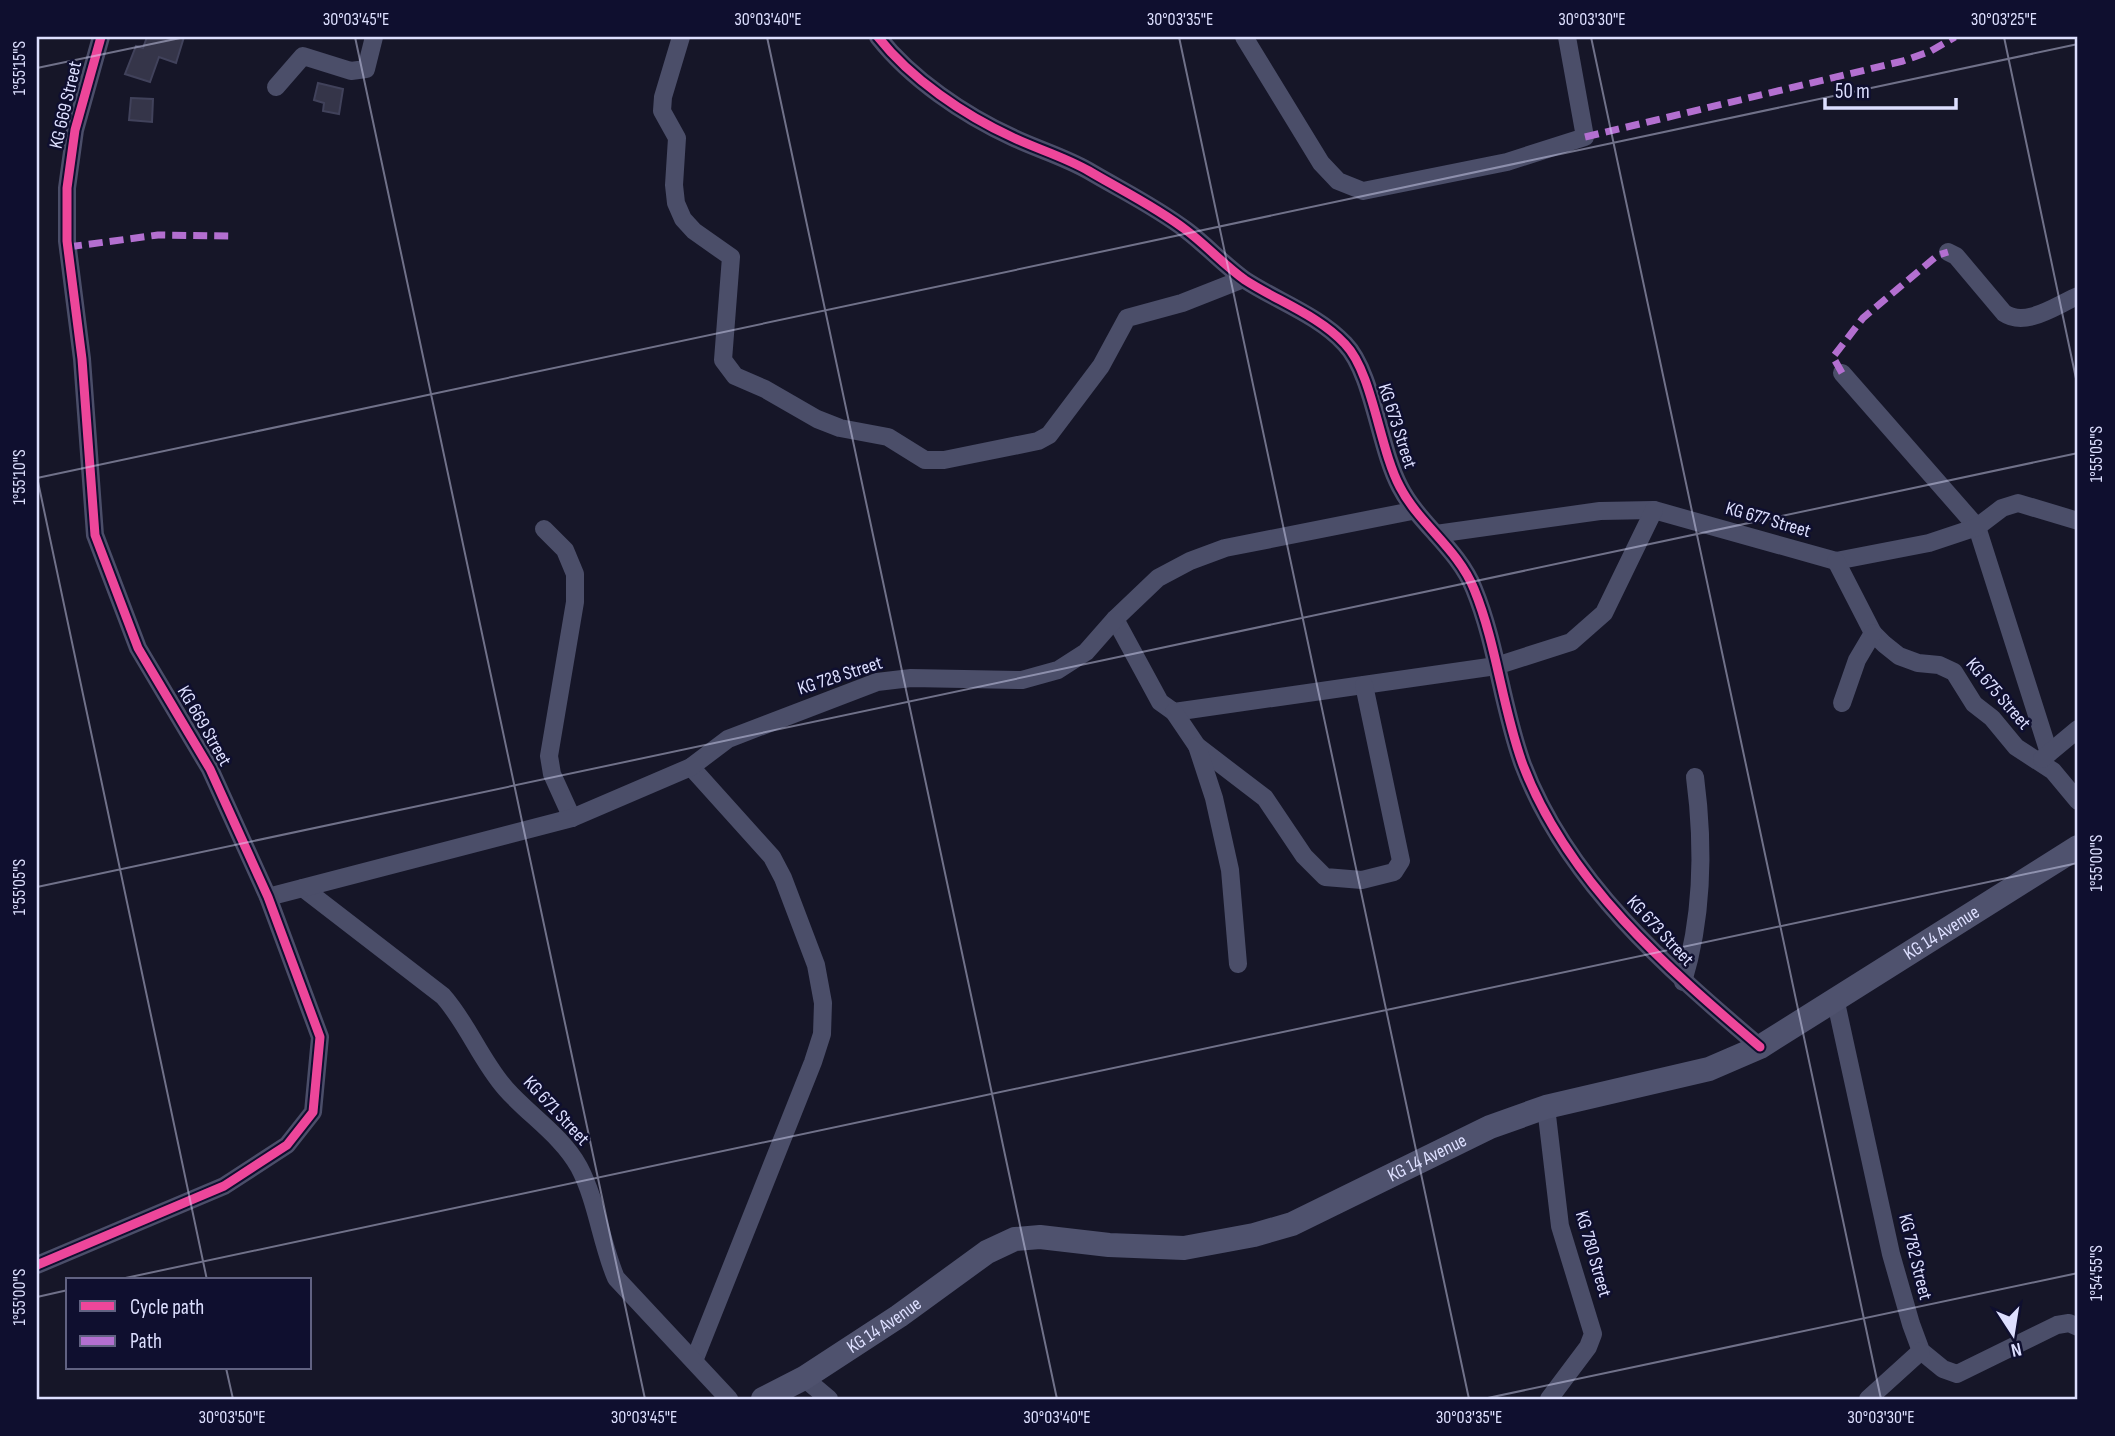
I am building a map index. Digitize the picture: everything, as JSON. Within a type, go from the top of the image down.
[{"type":"main road","name":"KG 14 Avenue","points":[[764,1399],[804,1378],[899,1317],[987,1252],[1014,1239],[1040,1237],[1109,1245],[1184,1248],[1254,1236],[1292,1224],[1479,1132],[1546,1107],[1709,1069],[1760,1047],[2078,847]]},
{"type":"street","name":"KG 669 Street","points":[[37,1265],[224,1186],[287,1145],[313,1112],[320,1037],[268,897],[210,769],[138,648],[95,536],[82,359],[67,241],[67,188],[75,130],[101,37]]},
{"type":"street","points":[[276,87],[303,56],[351,71],[366,69],[374,37]]},
{"type":"street","points":[[681,37],[663,97],[662,111],[676,132],[674,185],[683,219],[731,257],[723,360],[735,376],[765,389],[817,419],[840,428],[888,437],[925,460],[944,460],[1038,441],[1059,425],[1085,389],[1127,318],[1182,303],[1243,279]]},
{"type":"street","name":"KG 673 Street","points":[[878,37],[921,79],[976,118],[1084,168],[1184,228],[1243,279],[1323,326],[1347,345],[1362,373],[1386,456],[1412,510],[1436,534],[1474,588],[1522,763],[1544,812],[1597,889],[1683,982],[1760,1047]]},
{"type":"street","points":[[1244,37],[1321,163],[1338,181],[1363,191],[1507,162],[1585,137],[1567,37]]},
{"type":"street","points":[[1948,252],[1956,256],[2004,313],[2013,319],[2025,319],[2078,296]]},
{"type":"street","points":[[1842,373],[1977,527],[2044,757],[2078,729]]},
{"type":"street","name":"KG 677 Street","points":[[1436,534],[1601,511],[1654,510],[1836,561],[1912,549],[1977,527],[2003,508],[2018,503],[2078,521]]},
{"type":"street","name":"KG 728 Street","points":[[268,897],[572,818],[691,767],[727,739],[877,682],[911,678],[1021,680],[1058,670],[1086,652],[1115,619],[1158,578],[1190,561],[1225,548],[1412,510]]},
{"type":"street","points":[[1174,712],[1496,666],[1571,642],[1604,613],[1654,510]]},
{"type":"street","points":[[544,529],[565,550],[575,574],[575,602],[549,756],[552,774],[572,818]]},
{"type":"street","name":"KG 675 Street","points":[[1836,561],[1873,634],[1899,656],[1918,663],[1939,665],[1954,672],[1974,704],[1992,718],[2016,747],[2044,757],[2078,801]]},
{"type":"street","points":[[1115,619],[1160,702],[1174,712],[1197,746],[1214,798],[1230,870],[1238,964]]},
{"type":"street","points":[[1842,703],[1857,660],[1873,634]]},
{"type":"street","points":[[1197,746],[1265,798],[1304,856],[1325,877],[1362,880],[1394,872],[1401,861],[1364,685]]},
{"type":"street","points":[[691,767],[772,857],[783,878],[816,965],[823,1003],[822,1034],[813,1062],[694,1361]]},
{"type":"street","points":[[1683,982],[1695,941],[1702,828],[1695,776]]},
{"type":"street","name":"KG 671 Street","points":[[303,888],[443,996],[459,1013],[505,1088],[571,1154],[588,1190],[606,1255],[626,1293],[729,1399]]},
{"type":"street","name":"KG 782 Street","points":[[1835,998],[1891,1254],[1921,1351]]},
{"type":"street","name":"KG 780 Street","points":[[1546,1107],[1560,1226],[1593,1334],[1588,1347],[1549,1399]]},
{"type":"street","points":[[1868,1399],[1921,1351],[1943,1369],[1956,1374],[2057,1325],[2069,1323],[2078,1327]]},
{"type":"street","points":[[804,1378],[829,1399]]},
{"type":"building","points":[[147,37],[184,37],[176,63],[159,57],[150,82],[125,74],[136,46],[143,48]]},
{"type":"building","points":[[318,83],[343,89],[339,114],[323,111],[324,103],[314,100]]},
{"type":"building","points":[[131,98],[153,99],[152,122],[129,120]]},
{"type":"marked path","points":[[1585,137],[1903,61],[1931,51],[1955,37]]},
{"type":"marked path","points":[[68,247],[158,235],[232,236]]},
{"type":"marked path","points":[[1842,373],[1833,357],[1863,318],[1938,255],[1948,252]]},
{"type":"cycle path","points":[[37,1265],[224,1186],[287,1145],[313,1112],[320,1037],[268,897],[210,769],[138,648],[95,535],[82,359],[67,241],[67,188],[75,130],[101,37]]},
{"type":"cycle path","points":[[878,37],[906,67],[957,107],[1012,137],[1080,166],[1151,206],[1186,230],[1245,280],[1310,317],[1345,344],[1362,373],[1386,452],[1400,487],[1417,513],[1458,561],[1474,589],[1482,610],[1516,743],[1542,807],[1566,847],[1623,920],[1690,986],[1760,1047]]}]
